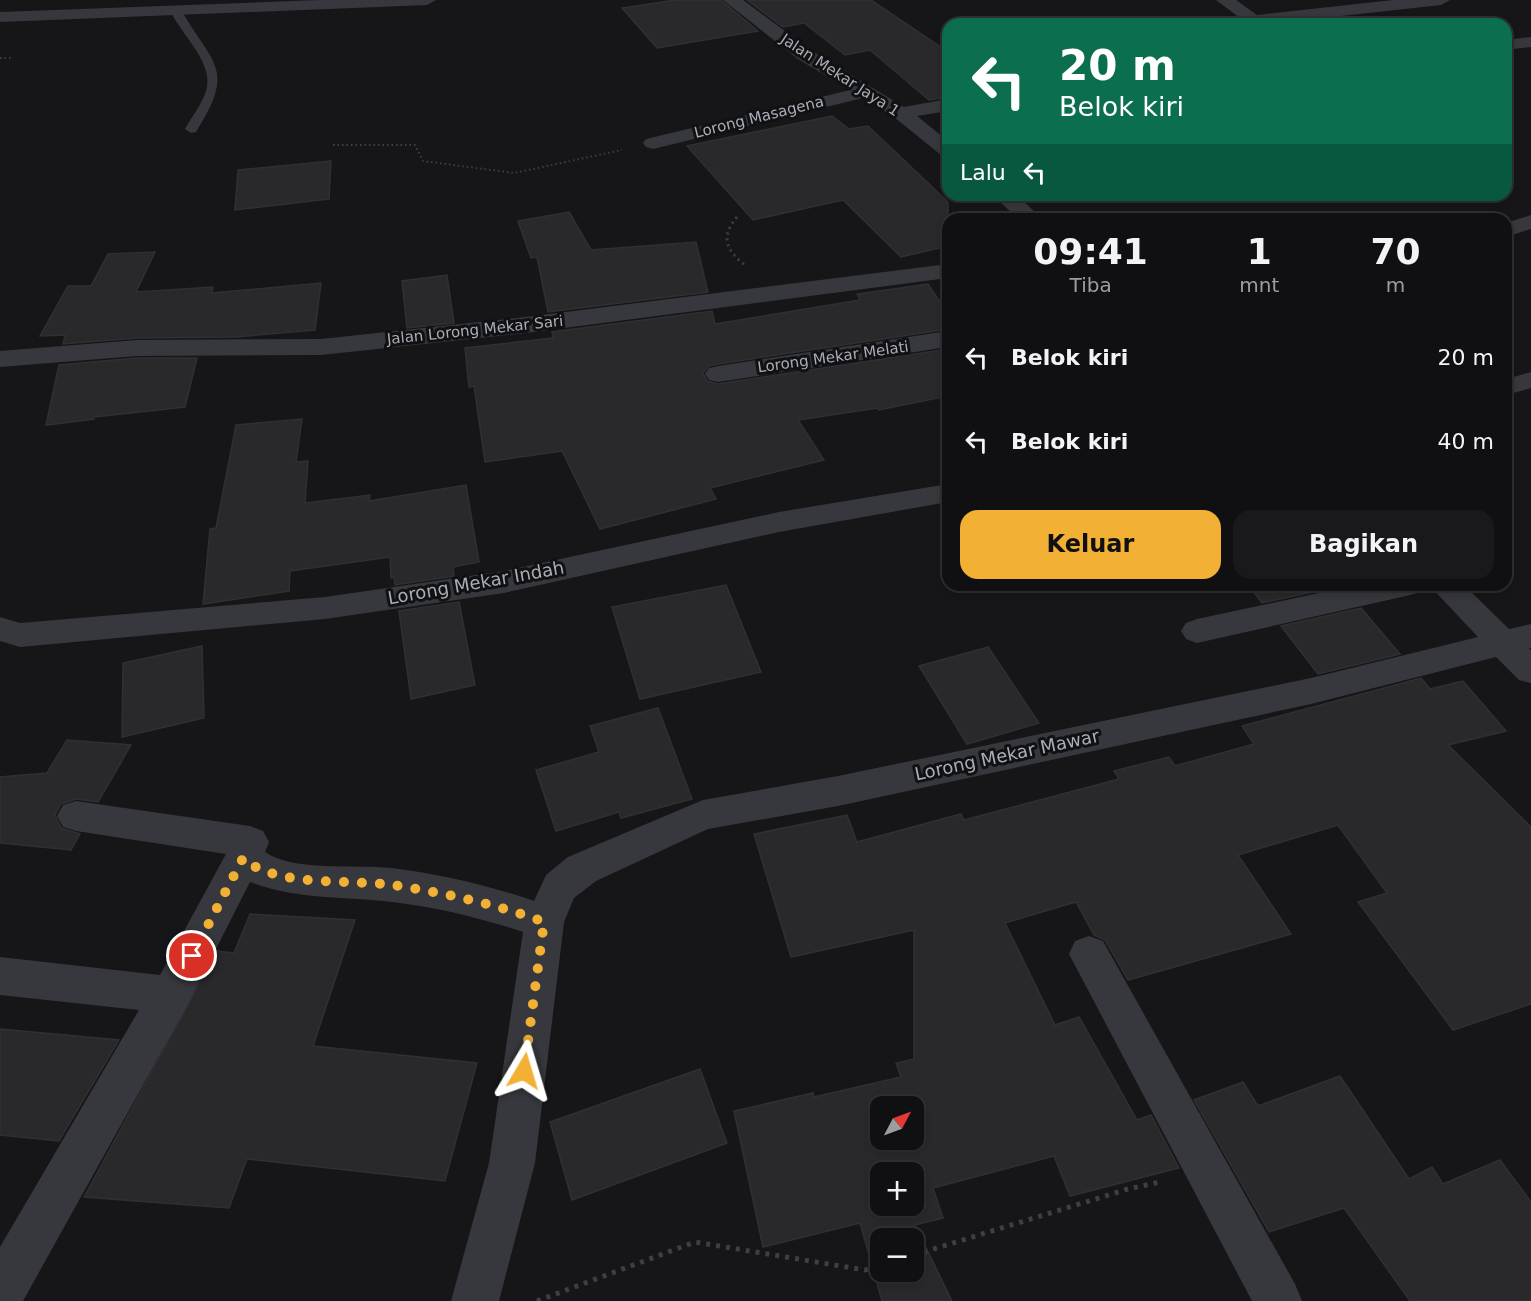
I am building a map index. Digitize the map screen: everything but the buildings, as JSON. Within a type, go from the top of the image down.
[{"type":"street","points":[[0,17],[177,12],[427,0]]},
{"type":"street","name":"Jalan Mekar Jaya 1","points":[[732,0],[805,55],[901,113],[942,146]]},
{"type":"street","points":[[1225,0],[1251,18]]},
{"type":"street","points":[[1291,18],[1442,0]]},
{"type":"street","points":[[1512,44],[1531,42]]},
{"type":"street","name":"Lorong Masagena","points":[[653,143],[866,92]]},
{"type":"street","points":[[901,113],[942,106]]},
{"type":"street","points":[[1011,201],[1024,213]]},
{"type":"street","points":[[1512,228],[1531,222]]},
{"type":"street","name":"Jalan Lorong Mekar Sari","points":[[0,360],[137,348],[321,347],[518,326],[942,273]]},
{"type":"street","name":"Lorong Mekar Melati","points":[[718,374],[942,340]]},
{"type":"street","points":[[1512,385],[1531,380]]},
{"type":"street","name":"Lorong Mekar Indah","points":[[0,629],[20,635],[325,608],[504,582],[779,522],[942,494]]},
{"type":"street","points":[[1197,631],[1380,591]]},
{"type":"street","points":[[1453,591],[1518,640],[1531,671]]},
{"type":"street","name":"Lorong Mekar Mawar","points":[[475,1301],[512,1163],[544,922],[560,887],[582,869],[703,815],[838,791],[1300,694],[1518,640]]},
{"type":"street","points":[[0,1294],[171,995],[250,842],[76,816]]},
{"type":"street","points":[[243,858],[254,868],[276,876],[392,885],[507,908],[544,922]]},
{"type":"street","points":[[1089,954],[1278,1301]]},
{"type":"street","points":[[0,976],[171,995]]},
{"type":"lane","points":[[177,12],[183,28],[210,63],[214,73],[213,87],[191,129]]},
{"type":"path","points":[[0,58],[13,58]]},
{"type":"path","points":[[333,145],[416,145],[423,161],[514,173],[653,143]]},
{"type":"path","points":[[737,217],[725,230],[724,236],[734,256],[782,292]]},
{"type":"path","points":[[924,1252],[1128,1189],[1207,1172]]},
{"type":"path","points":[[537,1301],[695,1242],[865,1270],[870,1268]]},
{"type":"route","points":[[192,956],[243,858],[254,868],[276,876],[392,885],[507,908],[544,922],[524,1071]]}]
